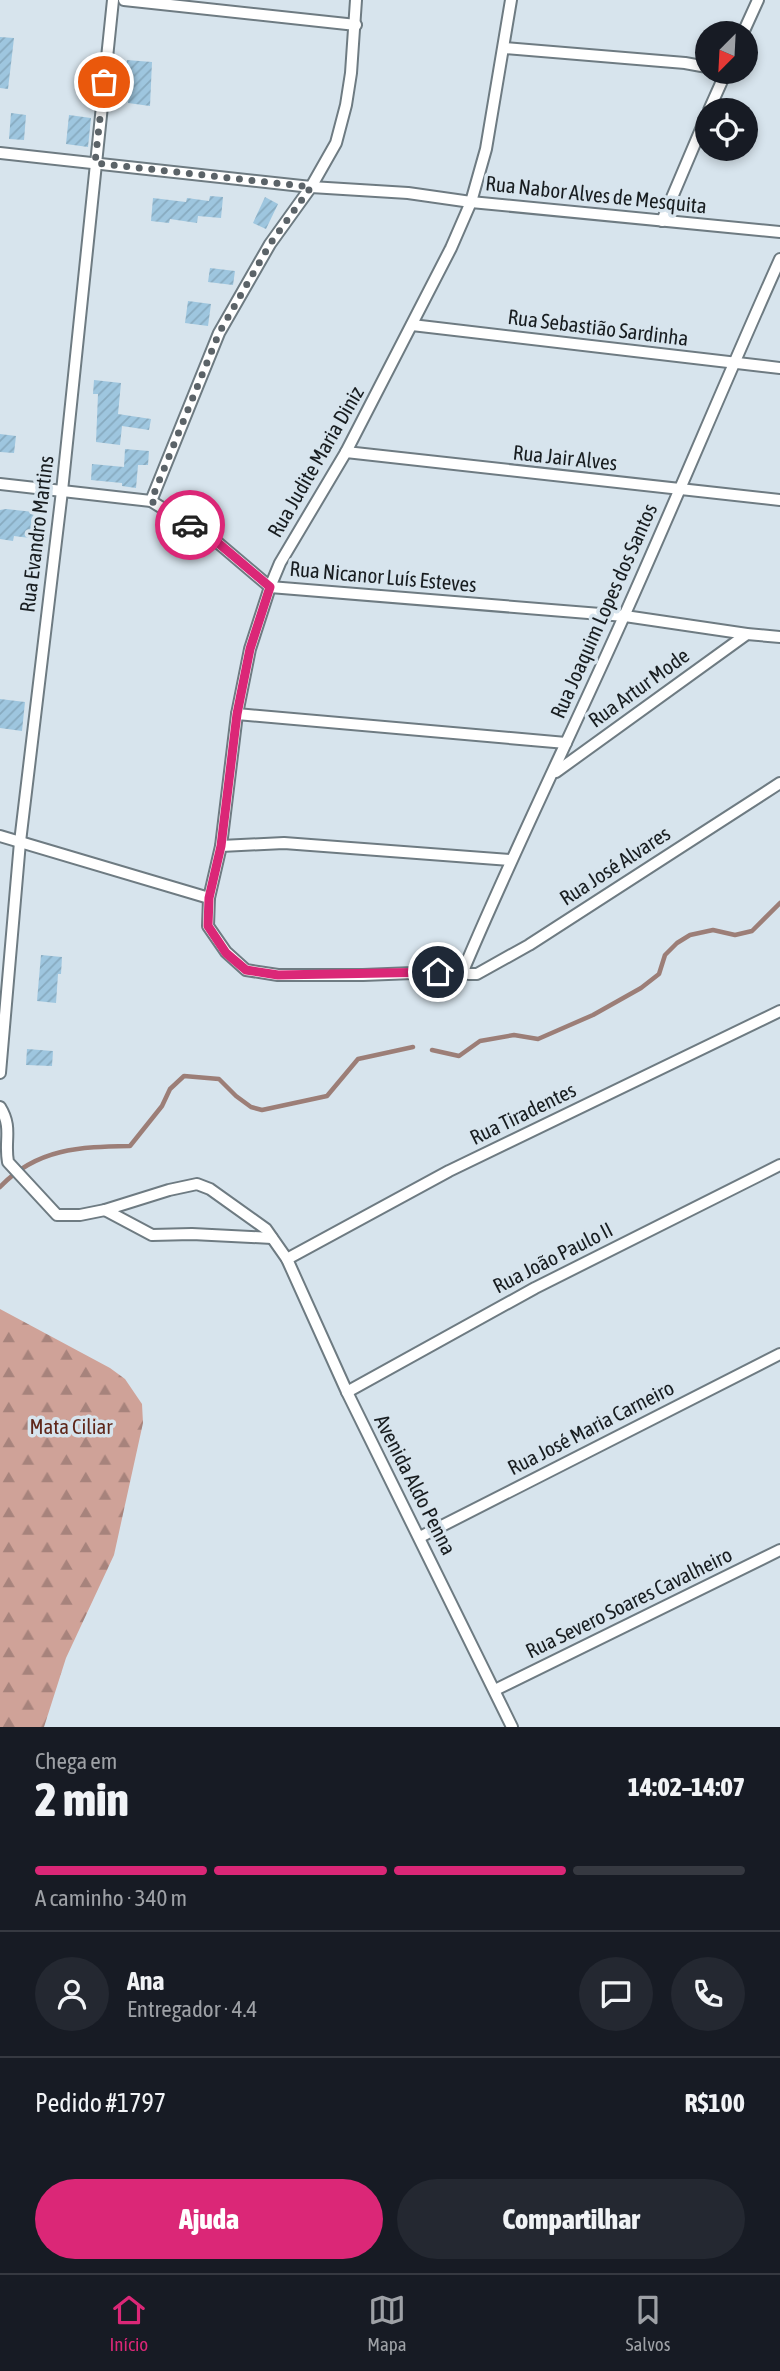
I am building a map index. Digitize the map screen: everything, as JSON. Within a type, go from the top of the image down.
[{"type":"street","name":"Rua Evandro Martins","points":[[0,1073],[20,842],[62,491],[113,0]]},
{"type":"street","points":[[124,0],[356,25]]},
{"type":"street","points":[[151,501],[219,333],[270,244],[311,187],[335,143],[346,105],[356,25],[356,0]]},
{"type":"street","name":"Rua Judite Maria Diniz","points":[[466,972],[278,975],[246,970],[226,953],[208,926],[209,898],[221,846],[237,714],[250,649],[270,587],[280,563],[346,452],[451,248],[471,202],[486,149],[511,0]]},
{"type":"street","points":[[748,21],[758,0]]},
{"type":"street","points":[[504,48],[695,65]]},
{"type":"street","points":[[662,220],[695,143]]},
{"type":"street","name":"Rua Nabor Alves de Mesquita","points":[[0,153],[311,187],[408,193],[471,202],[780,232]]},
{"type":"street","name":"Rua Joaquim Lopes dos Santos","points":[[466,972],[510,860],[554,773],[625,616],[780,260]]},
{"type":"street","name":"Rua Sebastião Sardinha","points":[[412,325],[780,368]]},
{"type":"street","name":"Rua Jair Alves","points":[[346,452],[780,500]]},
{"type":"street","name":"Rua Nicanor Luís Esteves","points":[[0,484],[151,501],[217,542],[270,587],[625,616],[780,637]]},
{"type":"street","name":"Rua Artur Mode","points":[[554,773],[747,634]]},
{"type":"street","points":[[237,714],[566,743]]},
{"type":"street","name":"Rua José Alvares","points":[[466,972],[477,974],[529,945],[780,783]]},
{"type":"street","points":[[0,836],[209,898]]},
{"type":"street","points":[[221,846],[284,843],[510,860]]},
{"type":"street","name":"Rua Tiradentes","points":[[287,1259],[449,1171],[780,1011]]},
{"type":"street","points":[[0,1107],[9,1132],[6,1150],[8,1162],[57,1215],[80,1215],[105,1210],[152,1236],[192,1234],[272,1238]]},
{"type":"street","name":"Rua João Paulo II","points":[[347,1392],[535,1288],[780,1165]]},
{"type":"street","name":"Avenida Aldo Penna","points":[[105,1210],[197,1184],[228,1201],[272,1238],[287,1259],[347,1392],[512,1727]]},
{"type":"street","name":"Rua José Maria Carneiro","points":[[420,1537],[780,1354]]},
{"type":"street","name":"Rua Severo Soares Cavalheiro","points":[[495,1690],[780,1550]]},
{"type":"green space","name":"Mata Ciliar","points":[[0,1309],[110,1368],[125,1379],[142,1404],[143,1423],[114,1555],[66,1658],[44,1727],[0,1727]]},
{"type":"building","points":[[0,37],[14,38],[8,89],[0,88]]},
{"type":"building","points":[[127,60],[152,62],[150,106],[128,103],[130,82],[125,81]]},
{"type":"building","points":[[11,113],[26,115],[24,140],[9,139]]},
{"type":"building","points":[[69,115],[91,118],[88,147],[66,144]]},
{"type":"building","points":[[210,196],[223,197],[221,218],[198,216],[197,223],[170,219],[169,223],[151,221],[153,198],[186,202],[187,198],[209,201]]},
{"type":"building","points":[[265,197],[278,204],[266,229],[253,223]]},
{"type":"building","points":[[210,268],[235,271],[233,285],[208,282]]},
{"type":"building","points":[[188,301],[211,304],[208,326],[185,323]]},
{"type":"building","points":[[94,380],[121,383],[118,414],[151,419],[149,430],[122,426],[120,445],[96,442],[98,394],[93,394]]},
{"type":"building","points":[[0,434],[16,436],[14,453],[0,452]]},
{"type":"building","points":[[125,449],[149,451],[148,465],[138,465],[136,488],[122,486],[122,483],[91,480],[92,464],[124,467]]},
{"type":"building","points":[[0,510],[34,512],[30,538],[14,536],[13,541],[0,539]]},
{"type":"building","points":[[0,699],[25,702],[22,731],[0,728]]},
{"type":"building","points":[[41,955],[62,957],[56,1003],[37,1001]]},
{"type":"building","points":[[27,1049],[53,1051],[52,1066],[26,1065]]},
{"type":"waterway","points":[[432,1050],[459,1056],[480,1041],[514,1035],[538,1039],[593,1015],[641,988],[659,974],[665,955],[690,935],[713,930],[735,935],[752,931],[780,903]]},
{"type":"waterway","points":[[0,1187],[14,1174],[44,1157],[77,1149],[130,1146],[162,1106],[170,1089],[184,1076],[219,1079],[251,1107],[262,1110],[327,1096],[358,1059],[413,1047]]},
{"type":"way so far","points":[[104,82],[95,163],[311,187],[270,244],[219,333],[151,501],[190,525]]},
{"type":"route","points":[[190,525],[217,542],[270,587],[250,649],[237,714],[221,846],[209,898],[208,926],[226,953],[246,970],[278,975],[438,972]]}]
